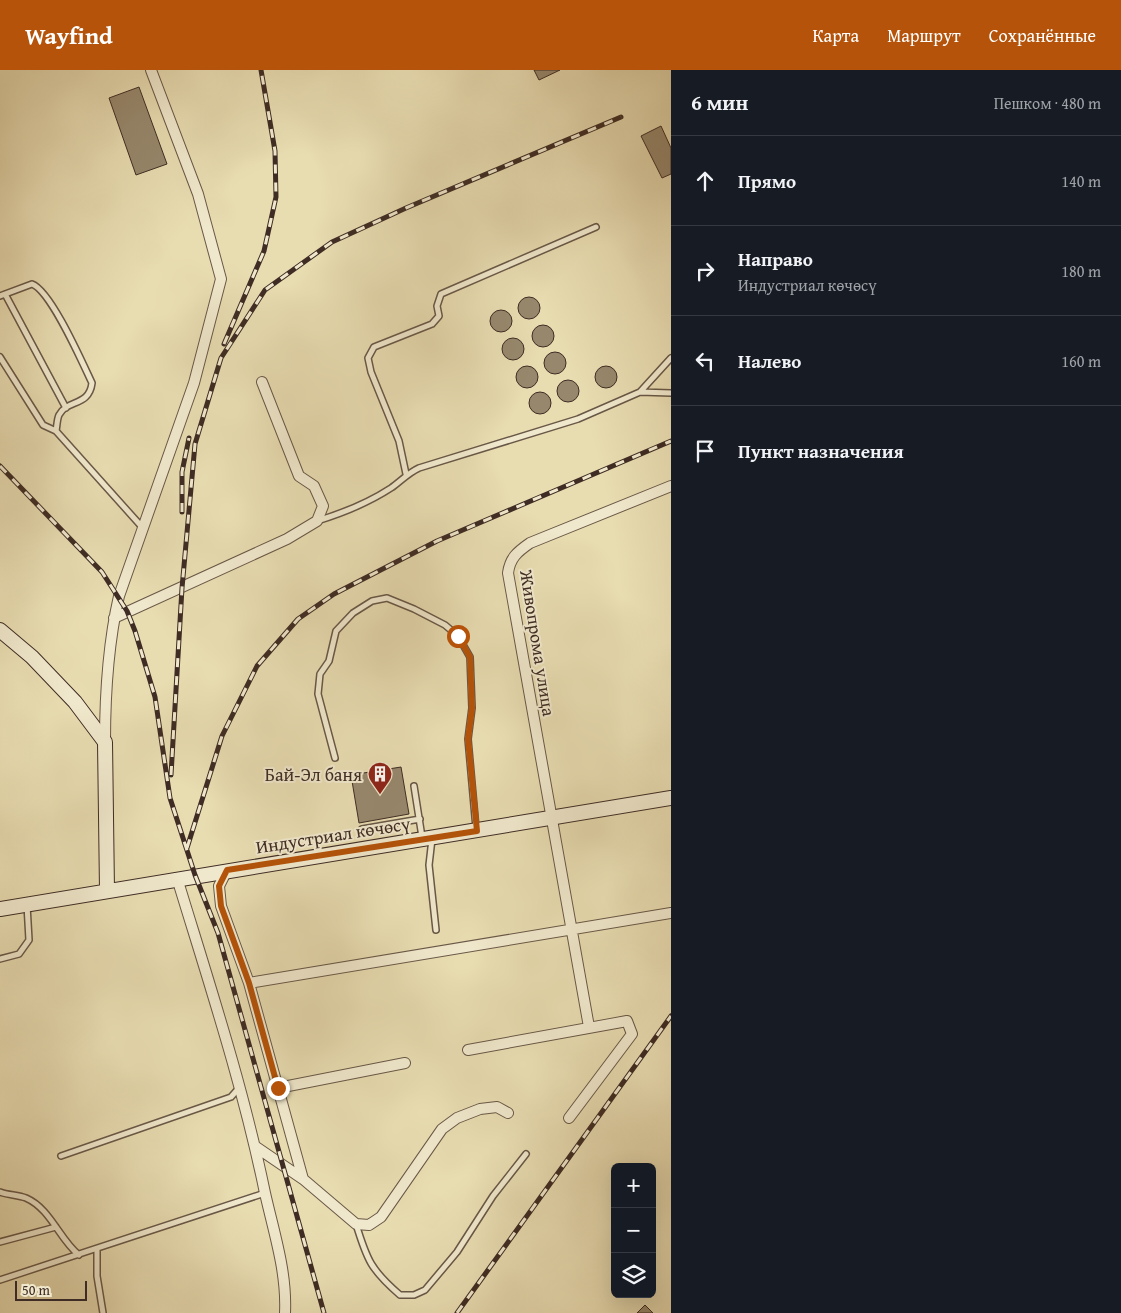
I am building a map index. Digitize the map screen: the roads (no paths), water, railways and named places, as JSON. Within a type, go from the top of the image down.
[{"type":"main road","points":[[0,630],[32,657],[75,702],[105,742],[107,890]]},
{"type":"main road","name":"Индустриал көчөсү","points":[[0,909],[177,878],[477,831],[671,798]]},
{"type":"street","points":[[105,742],[105,686],[114,618],[142,528],[194,383],[222,279],[198,194],[151,70]]},
{"type":"street","points":[[114,618],[287,539],[317,521],[323,506],[314,486],[299,476],[262,382]]},
{"type":"street","name":"Живопрома улица","points":[[589,1028],[508,573],[510,561],[517,551],[530,543],[671,486]]},
{"type":"street","points":[[227,870],[219,886],[221,906],[249,983],[303,1178]]},
{"type":"street","points":[[177,878],[241,1086],[286,1288],[285,1313]]},
{"type":"street","points":[[249,983],[671,913]]},
{"type":"street","points":[[468,1050],[627,1021],[632,1034],[570,1118]]},
{"type":"street","points":[[278,1088],[405,1063]]},
{"type":"street","points":[[256,1147],[303,1178],[356,1224],[369,1226],[381,1217],[442,1129],[457,1118],[480,1109],[497,1107],[508,1113]]},
{"type":"lane","points":[[406,474],[399,441],[371,372],[368,358],[374,346],[432,324],[439,316],[437,306],[441,294],[596,227]]},
{"type":"lane","points":[[56,431],[59,414],[66,408],[81,402],[91,391],[92,383],[50,302],[39,286],[32,284],[2,295],[66,408]]},
{"type":"lane","points":[[0,357],[43,425],[56,431],[142,528]]},
{"type":"lane","points":[[317,521],[348,512],[392,487],[406,474],[480,447],[578,420],[640,392],[671,358]]},
{"type":"lane","points":[[640,392],[671,393]]},
{"type":"lane","points":[[334,758],[318,694],[320,674],[329,661],[336,631],[353,613],[372,601],[387,598],[414,609],[445,625],[458,636],[470,657],[472,708],[468,739],[477,831]]},
{"type":"lane","points":[[414,786],[420,819],[427,839],[436,930]]},
{"type":"lane","points":[[362,829],[420,819]]},
{"type":"lane","points":[[0,959],[19,954],[29,940],[26,904]]},
{"type":"lane","points":[[61,1156],[231,1097],[241,1086]]},
{"type":"lane","points":[[356,1224],[365,1255],[377,1276],[400,1295],[414,1295],[425,1290],[457,1252],[493,1196],[526,1154]]},
{"type":"lane","points":[[0,1192],[27,1198],[48,1215],[66,1245],[79,1255]]},
{"type":"lane","points":[[0,1280],[265,1193]]},
{"type":"lane","points":[[0,1242],[56,1227]]},
{"type":"lane","points":[[97,1249],[97,1276],[103,1313]]},
{"type":"railway","points":[[224,344],[264,251],[276,197],[275,151],[261,70]]},
{"type":"railway","points":[[171,775],[182,588],[195,444],[221,358],[265,290],[332,242],[406,208],[621,117]]},
{"type":"railway","points":[[182,512],[182,472],[189,438]]},
{"type":"railway","points":[[187,848],[222,736],[257,666],[298,619],[334,594],[437,541],[671,441]]},
{"type":"railway","points":[[0,466],[102,572],[127,611],[135,631],[155,697],[170,798],[195,875],[218,933],[324,1313]]},
{"type":"railway","points":[[457,1313],[671,1016]]},
{"type":"place","name":"Бай-Эл баня","points":[[380,795]]}]
